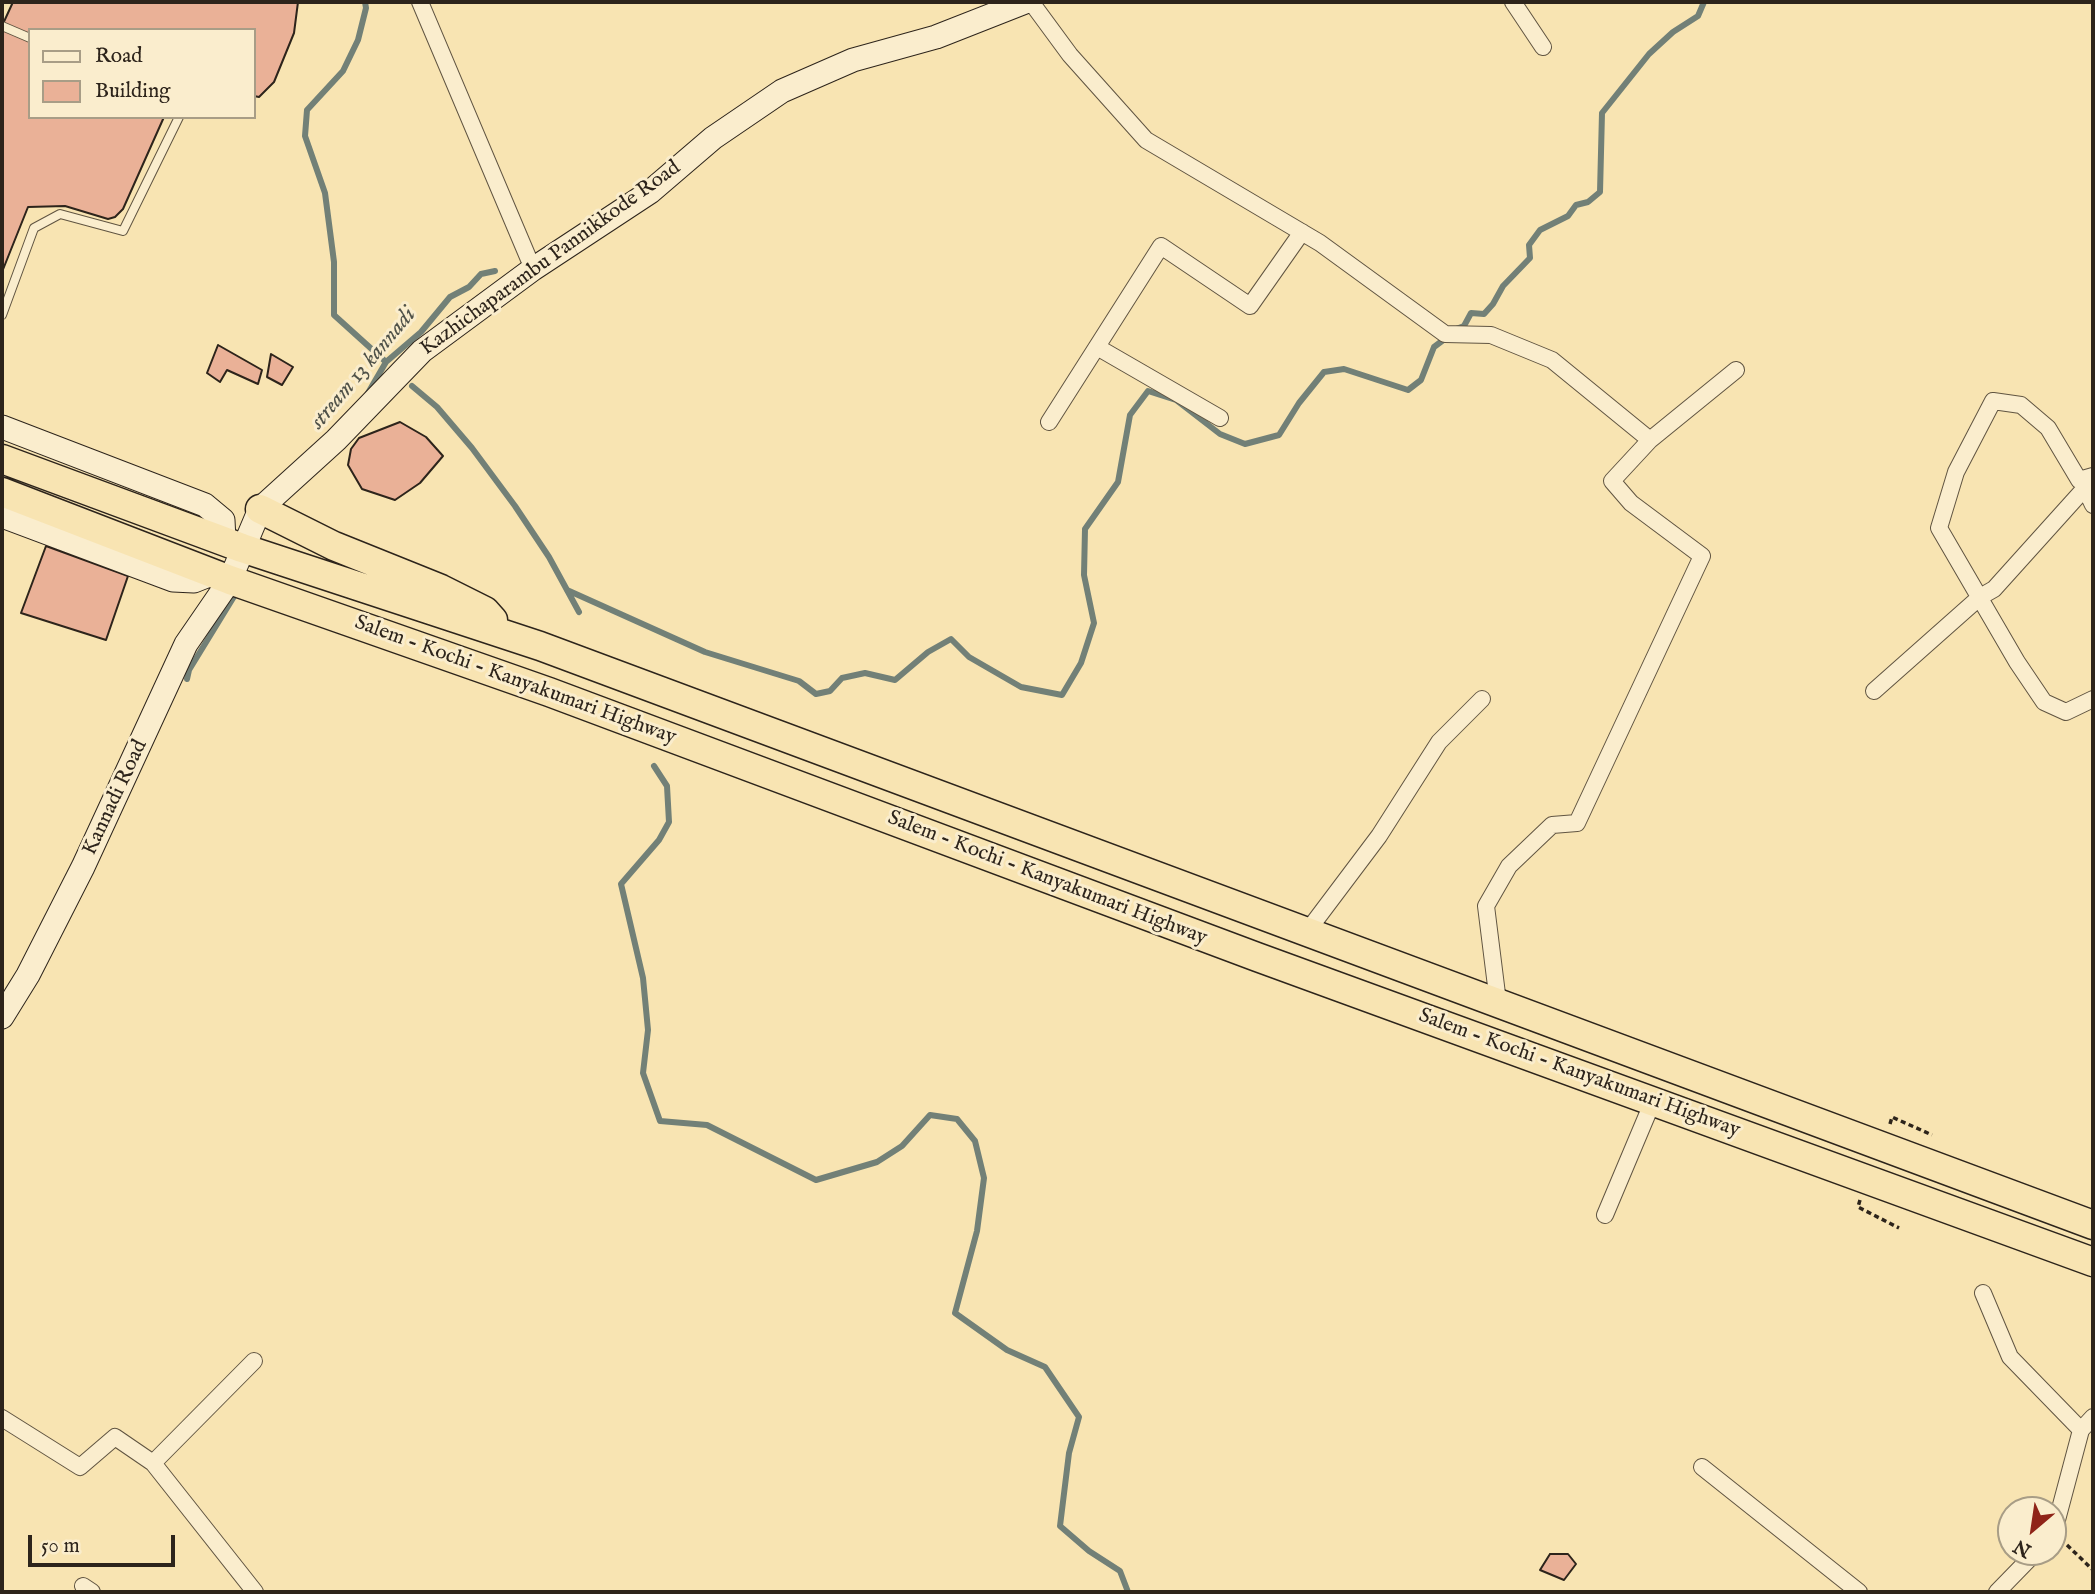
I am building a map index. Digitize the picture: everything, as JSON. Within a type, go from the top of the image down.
[{"type":"highway","name":"Salem - Kochi - Kanyakumari Highway","points":[[2,459],[233,544],[506,635],[2093,1225]]},
{"type":"highway","name":"Salem - Kochi - Kanyakumari Highway","points":[[2,492],[222,576],[550,692],[1257,957],[2093,1262]]},
{"type":"highway","points":[[260,509],[334,546],[441,589],[485,611],[506,635]]},
{"type":"street","points":[[420,2],[533,269]]},
{"type":"street","points":[[1025,2],[1146,140],[1302,232],[1445,334],[1491,335],[1552,360],[1650,440]]},
{"type":"street","name":"Kazhichaparambu Pannikkode Road","points":[[222,576],[233,544],[260,509],[336,440],[422,351],[533,269],[650,192],[713,138],[782,91],[853,60],[936,37],[1025,2]]},
{"type":"street","points":[[1513,2],[1543,47]]},
{"type":"street","points":[[1049,422],[1161,246],[1250,306],[1302,232]]},
{"type":"street","points":[[1097,347],[1220,418]]},
{"type":"street","points":[[1498,1002],[1486,906],[1509,866],[1552,825],[1577,823],[1702,556],[1631,503],[1612,481],[1650,440],[1736,370]]},
{"type":"street","points":[[2093,505],[2087,481],[2048,428],[2021,405],[1993,401],[1955,472],[1940,528],[2017,662],[2044,702],[2066,712],[2093,699]]},
{"type":"street","points":[[2,427],[205,505],[223,520],[233,544]]},
{"type":"street","points":[[1874,691],[1980,597],[1994,589],[2087,481]]},
{"type":"street","points":[[2,516],[173,580],[194,581],[222,576]]},
{"type":"street","name":"Kannadi Road","points":[[2,1017],[28,975],[83,867],[186,644],[222,576]]},
{"type":"street","points":[[1306,933],[1379,836],[1439,742],[1482,699]]},
{"type":"street","points":[[1605,1215],[1653,1101]]},
{"type":"street","points":[[1983,1293],[2010,1357],[2081,1430]]},
{"type":"street","points":[[153,1463],[254,1361]]},
{"type":"street","points":[[2062,1496],[2075,1461],[2081,1430],[2093,1417]]},
{"type":"street","points":[[2,1418],[80,1467],[115,1437],[153,1463],[255,1592]]},
{"type":"street","points":[[1702,1467],[1859,1592]]},
{"type":"street","points":[[1997,1592],[2022,1566]]},
{"type":"lane","points":[[2,26],[28,37]]},
{"type":"lane","points":[[2,314],[34,228],[60,214],[123,231],[178,119]]},
{"type":"path","points":[[1892,1117],[1932,1135]]},
{"type":"path","points":[[1858,1207],[1899,1228]]},
{"type":"path","points":[[2067,1545],[2093,1570]]},
{"type":"building","points":[[13,2],[298,2],[294,33],[274,82],[259,97],[256,96],[256,28],[28,28],[28,119],[163,119],[123,209],[115,217],[108,219],[65,206],[28,207],[2,272],[2,26]]},
{"type":"building","points":[[218,345],[262,370],[258,384],[227,370],[220,382],[207,373]]},
{"type":"building","points":[[271,354],[293,367],[282,385],[267,377]]},
{"type":"building","points":[[400,422],[426,437],[443,456],[420,483],[395,500],[362,489],[348,465],[351,449],[359,438]]},
{"type":"building","points":[[46,546],[128,576],[106,640],[21,613]]},
{"type":"building","points":[[1550,1554],[1568,1554],[1576,1564],[1564,1580],[1540,1570]]},
{"type":"waterway","points":[[365,2],[358,40],[343,71],[307,110],[305,136],[325,193],[334,262],[334,315],[386,362]]},
{"type":"waterway","points":[[1456,329],[1464,326],[1471,313],[1484,314],[1493,304],[1503,286],[1530,258],[1529,245],[1540,230],[1568,216],[1576,205],[1588,202],[1600,192],[1602,113],[1649,54],[1673,32],[1698,16],[1704,2]]},
{"type":"waterway","name":"stream 13 kannadi","points":[[368,393],[386,362],[421,332],[450,297],[469,287],[481,274],[495,271]]},
{"type":"waterway","points":[[567,590],[705,652],[799,681],[816,694],[830,691],[842,678],[865,673],[895,680],[928,652],[951,639],[969,657],[1021,687],[1062,695],[1081,663],[1094,623],[1084,575],[1085,529],[1118,482],[1130,415],[1148,391],[1176,400],[1220,434],[1245,444],[1279,435],[1299,403],[1324,372],[1344,369],[1408,390],[1421,380],[1434,347],[1442,341]]},
{"type":"waterway","points":[[412,386],[437,407],[472,448],[515,506],[549,557],[579,612]]},
{"type":"waterway","name":"stream 13 kannadi","points":[[187,679],[189,670],[238,590]]},
{"type":"waterway","points":[[654,766],[667,786],[669,822],[659,840],[621,884],[643,978],[648,1030],[643,1073],[660,1121],[707,1125],[816,1180],[877,1162],[902,1146],[930,1115],[957,1119],[975,1141],[984,1178],[977,1231],[955,1313],[1007,1350],[1045,1367],[1079,1417],[1069,1453],[1060,1526],[1089,1551],[1120,1571],[1128,1592]]}]
